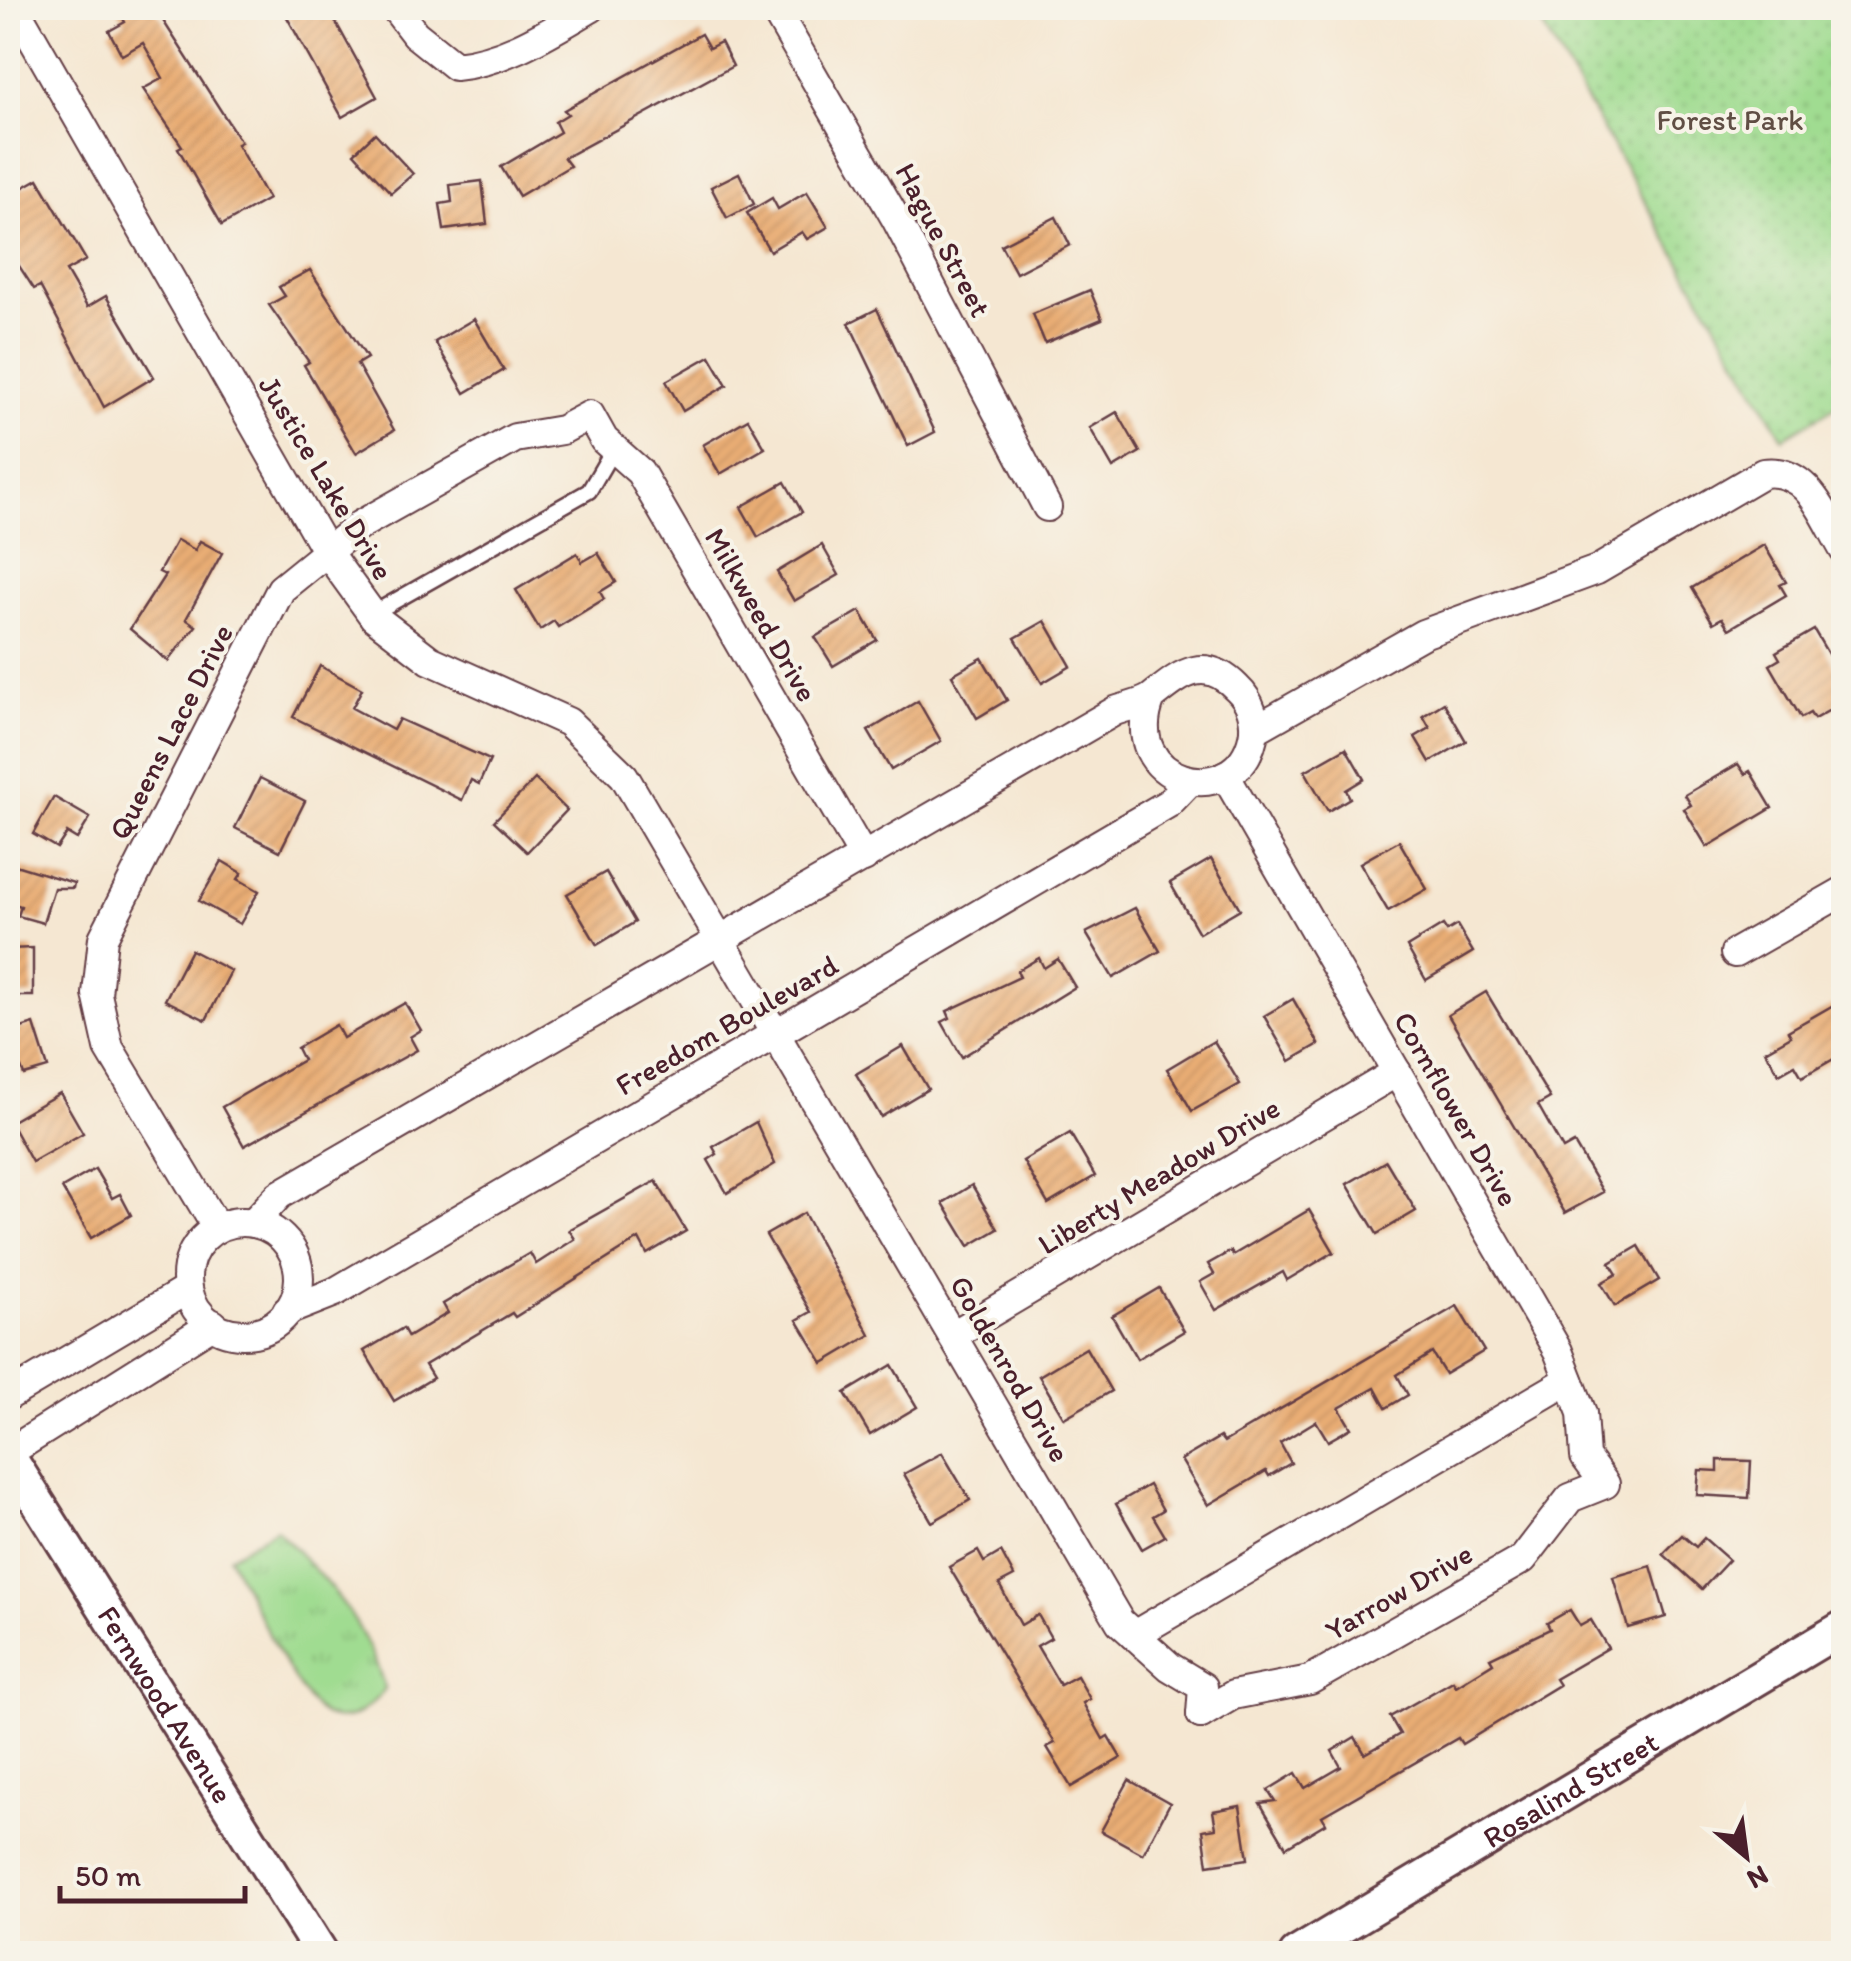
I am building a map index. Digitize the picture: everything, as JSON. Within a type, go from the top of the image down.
[{"type":"street","name":"Justice Lake Drive","points":[[15,8],[327,552],[372,614],[430,660],[568,722],[624,776],[778,1034]]},
{"type":"street","points":[[395,8],[416,34],[455,66],[483,63],[526,45],[591,8]]},
{"type":"street","name":"Hague Street","points":[[774,8],[896,219],[1047,507]]},
{"type":"street","name":"Queens Lace Drive","points":[[216,1228],[109,1048],[96,994],[104,938],[280,589],[360,526],[515,438],[562,430],[590,415]]},
{"type":"street","name":"Milkweed Drive","points":[[590,415],[614,448],[640,472],[864,858]]},
{"type":"street","points":[[1254,730],[1423,634],[1598,570],[1763,473],[1777,472],[1800,480],[1844,550]]},
{"type":"street","points":[[254,1223],[280,1195],[1115,711],[1150,698],[1178,675],[1214,673],[1244,694],[1254,730],[1250,748],[1225,776],[1190,781],[1158,765],[1148,750],[1144,715],[1150,698]]},
{"type":"street","name":"Cornflower Drive","points":[[1225,776],[1558,1351],[1582,1414],[1585,1458],[1604,1484]]},
{"type":"street","name":"Freedom Boulevard","points":[[287,1311],[335,1292],[778,1034],[1170,803],[1190,781]]},
{"type":"street","points":[[1735,953],[1844,891]]},
{"type":"street","name":"Goldenrod Drive","points":[[778,1034],[1120,1622],[1170,1667],[1203,1687],[1201,1714]]},
{"type":"street","name":"Liberty Meadow Drive","points":[[953,1336],[1397,1072]]},
{"type":"street","points":[[254,1223],[285,1241],[299,1276],[287,1311],[257,1332],[239,1334],[213,1324],[194,1306],[188,1289],[192,1254],[216,1228],[254,1223]]},
{"type":"street","points":[[8,1396],[188,1289]]},
{"type":"street","points":[[8,1454],[213,1324]]},
{"type":"street","points":[[1134,1635],[1570,1380]]},
{"type":"street","name":"Fernwood Avenue","points":[[8,1454],[322,1954]]},
{"type":"street","name":"Yarrow Drive","points":[[1201,1714],[1233,1695],[1310,1680],[1523,1559],[1570,1498],[1604,1484]]},
{"type":"street","name":"Rosalind Street","points":[[1296,1954],[1844,1628]]},
{"type":"lane","points":[[372,614],[589,491],[614,448]]},
{"type":"green space","name":"Forest Park","points":[[1532,8],[1843,8],[1843,402],[1783,438]]},
{"type":"green space","points":[[276,1529],[341,1602],[376,1663],[385,1689],[367,1708],[352,1716],[326,1716],[302,1691],[229,1557]]},
{"type":"building","points":[[117,8],[155,8],[241,142],[237,144],[268,199],[222,225],[178,148],[182,146],[143,89],[163,78],[143,43],[122,55],[109,31],[125,22]]},
{"type":"building","points":[[282,8],[328,8],[377,97],[342,117]]},
{"type":"building","points":[[701,34],[709,48],[721,42],[733,66],[564,158],[570,166],[519,196],[501,167],[560,132],[555,122],[568,114],[564,110]]},
{"type":"building","points":[[375,133],[413,174],[391,193],[354,153]]},
{"type":"building","points":[[739,173],[754,204],[727,218],[711,187]]},
{"type":"building","points":[[38,179],[86,260],[66,271],[87,307],[106,296],[154,377],[104,407],[40,286],[34,289],[8,249],[8,196]]},
{"type":"building","points":[[482,181],[487,224],[444,230],[440,204],[452,202],[450,185]]},
{"type":"building","points":[[807,192],[828,227],[807,239],[802,232],[770,251],[747,213],[772,198],[778,209]]},
{"type":"building","points":[[1056,217],[1070,245],[1016,273],[1001,245]]},
{"type":"building","points":[[310,270],[367,358],[357,364],[394,430],[356,453],[304,365],[309,362],[269,305],[285,296],[279,287]]},
{"type":"building","points":[[1090,290],[1102,319],[1045,343],[1033,314]]},
{"type":"building","points":[[877,309],[935,432],[908,446],[849,323]]},
{"type":"building","points":[[474,319],[504,370],[465,393],[435,342]]},
{"type":"building","points":[[710,356],[727,385],[683,411],[666,381]]},
{"type":"building","points":[[1117,412],[1140,452],[1113,468],[1090,428]]},
{"type":"building","points":[[748,419],[765,448],[720,474],[703,445]]},
{"type":"building","points":[[785,482],[802,512],[758,537],[741,507]]},
{"type":"building","points":[[177,540],[195,550],[200,541],[222,553],[186,619],[196,626],[168,661],[130,629],[165,575],[159,572]]},
{"type":"building","points":[[822,545],[839,575],[794,601],[777,572]]},
{"type":"building","points":[[1764,545],[1786,582],[1780,585],[1786,595],[1729,629],[1722,618],[1713,623],[1692,588]]},
{"type":"building","points":[[577,553],[582,562],[598,553],[616,582],[600,592],[604,599],[558,627],[554,621],[540,630],[516,590]]},
{"type":"building","points":[[860,611],[877,640],[833,666],[815,637]]},
{"type":"building","points":[[1045,621],[1071,666],[1042,683],[1015,638]]},
{"type":"building","points":[[1814,630],[1844,681],[1844,702],[1814,719],[1810,713],[1801,718],[1770,665],[1780,659],[1776,652]]},
{"type":"building","points":[[982,658],[1007,700],[977,718],[952,675]]},
{"type":"building","points":[[320,666],[362,689],[352,708],[393,730],[399,719],[490,760],[479,784],[471,780],[462,800],[293,717]]},
{"type":"building","points":[[918,701],[941,741],[891,770],[868,731]]},
{"type":"building","points":[[1444,703],[1466,741],[1430,762],[1415,737],[1430,728],[1423,716]]},
{"type":"building","points":[[1346,748],[1364,779],[1346,790],[1350,798],[1328,811],[1305,771]]},
{"type":"building","points":[[1738,764],[1745,774],[1750,771],[1772,808],[1707,847],[1684,809],[1691,805],[1685,795]]},
{"type":"building","points":[[260,778],[305,801],[280,851],[235,828]]},
{"type":"building","points":[[535,779],[567,810],[527,852],[494,821]]},
{"type":"building","points":[[54,797],[90,818],[77,839],[67,833],[57,848],[33,834]]},
{"type":"building","points":[[1399,841],[1427,889],[1388,911],[1360,863]]},
{"type":"building","points":[[1211,859],[1240,909],[1199,933],[1170,883]]},
{"type":"building","points":[[222,861],[242,873],[238,879],[259,891],[240,924],[199,901]]},
{"type":"building","points":[[12,864],[74,883],[73,888],[54,888],[43,923],[18,916],[21,906],[8,902]]},
{"type":"building","points":[[606,872],[635,922],[597,945],[567,894]]},
{"type":"building","points":[[1135,908],[1160,951],[1113,978],[1086,933]]},
{"type":"building","points":[[1443,925],[1447,931],[1457,925],[1473,952],[1426,980],[1407,947]]},
{"type":"building","points":[[33,948],[33,996],[8,996],[8,949]]},
{"type":"building","points":[[191,950],[231,971],[206,1020],[165,1000]]},
{"type":"building","points":[[1039,958],[1044,968],[1058,959],[1075,987],[962,1057],[942,1022],[950,1018],[947,1011],[1020,977],[1017,971]]},
{"type":"building","points":[[1486,992],[1550,1098],[1538,1105],[1563,1149],[1574,1143],[1603,1192],[1565,1213],[1448,1015]]},
{"type":"building","points":[[1293,999],[1319,1044],[1290,1061],[1264,1016]]},
{"type":"building","points":[[1844,999],[1844,1053],[1802,1077],[1795,1065],[1779,1074],[1765,1051],[1791,1036],[1788,1031]]},
{"type":"building","points":[[405,1003],[421,1030],[410,1037],[417,1050],[244,1146],[222,1107],[303,1060],[297,1048],[336,1025],[343,1038]]},
{"type":"building","points":[[34,1024],[48,1068],[24,1075],[21,1067],[8,1072],[8,1032]]},
{"type":"building","points":[[1214,1041],[1240,1084],[1192,1111],[1167,1069]]},
{"type":"building","points":[[903,1046],[928,1089],[881,1117],[856,1074]]},
{"type":"building","points":[[60,1093],[83,1133],[32,1162],[10,1122]]},
{"type":"building","points":[[756,1122],[775,1164],[727,1193],[708,1160],[717,1154],[713,1147]]},
{"type":"building","points":[[1070,1133],[1095,1176],[1048,1204],[1023,1161]]},
{"type":"building","points":[[1386,1161],[1416,1211],[1377,1234],[1347,1184]]},
{"type":"building","points":[[95,1169],[112,1198],[120,1194],[131,1215],[91,1238],[62,1188]]},
{"type":"building","points":[[656,1181],[686,1231],[647,1254],[639,1239],[515,1317],[512,1313],[425,1365],[433,1378],[394,1401],[364,1351],[403,1328],[408,1337],[448,1313],[443,1304],[530,1253],[536,1264],[575,1239],[569,1230]]},
{"type":"building","points":[[972,1185],[998,1229],[969,1246],[943,1203]]},
{"type":"building","points":[[1309,1210],[1334,1252],[1287,1280],[1283,1272],[1216,1310],[1200,1282],[1214,1274],[1208,1264],[1231,1251],[1233,1255]]},
{"type":"building","points":[[804,1213],[870,1335],[823,1363],[797,1320],[811,1312],[766,1235]]},
{"type":"building","points":[[1639,1246],[1659,1280],[1615,1306],[1601,1283],[1617,1274],[1610,1263]]},
{"type":"building","points":[[1159,1288],[1184,1331],[1137,1359],[1112,1316]]},
{"type":"building","points":[[1457,1306],[1484,1351],[1445,1374],[1432,1353],[1397,1375],[1408,1395],[1386,1408],[1375,1388],[1339,1408],[1351,1428],[1328,1441],[1316,1421],[1280,1443],[1291,1463],[1269,1476],[1266,1471],[1208,1505],[1181,1460],[1220,1437],[1224,1442]]},
{"type":"building","points":[[1086,1348],[1111,1391],[1064,1418],[1039,1376]]},
{"type":"building","points":[[892,1365],[917,1407],[870,1435],[845,1393]]},
{"type":"building","points":[[942,1453],[970,1500],[932,1522],[904,1474]]},
{"type":"building","points":[[1718,1460],[1751,1461],[1749,1498],[1697,1495],[1699,1470],[1718,1471]]},
{"type":"building","points":[[1149,1485],[1163,1510],[1153,1516],[1165,1536],[1142,1549],[1116,1504]]},
{"type":"building","points":[[1682,1535],[1696,1547],[1704,1538],[1729,1560],[1702,1589],[1663,1554]]},
{"type":"building","points":[[978,1551],[984,1562],[1001,1552],[1014,1576],[999,1584],[1021,1625],[1038,1615],[1051,1638],[1037,1646],[1060,1685],[1077,1676],[1090,1699],[1083,1703],[1103,1739],[1108,1736],[1121,1758],[1071,1787],[1047,1747],[1055,1743],[949,1567]]},
{"type":"building","points":[[1651,1566],[1666,1617],[1628,1628],[1613,1577]]},
{"type":"building","points":[[1570,1610],[1580,1626],[1591,1620],[1608,1648],[1555,1679],[1559,1685],[1462,1744],[1458,1738],[1322,1816],[1326,1823],[1286,1847],[1260,1803],[1275,1801],[1268,1790],[1296,1773],[1305,1788],[1341,1767],[1332,1751],[1355,1737],[1365,1754],[1400,1734],[1390,1717],[1453,1681],[1456,1686],[1493,1663],[1490,1658],[1550,1629],[1547,1623]]},
{"type":"building","points":[[1129,1780],[1170,1803],[1143,1854],[1101,1831]]},
{"type":"building","points":[[1240,1806],[1248,1859],[1208,1865],[1203,1830],[1216,1828],[1213,1811]]}]
